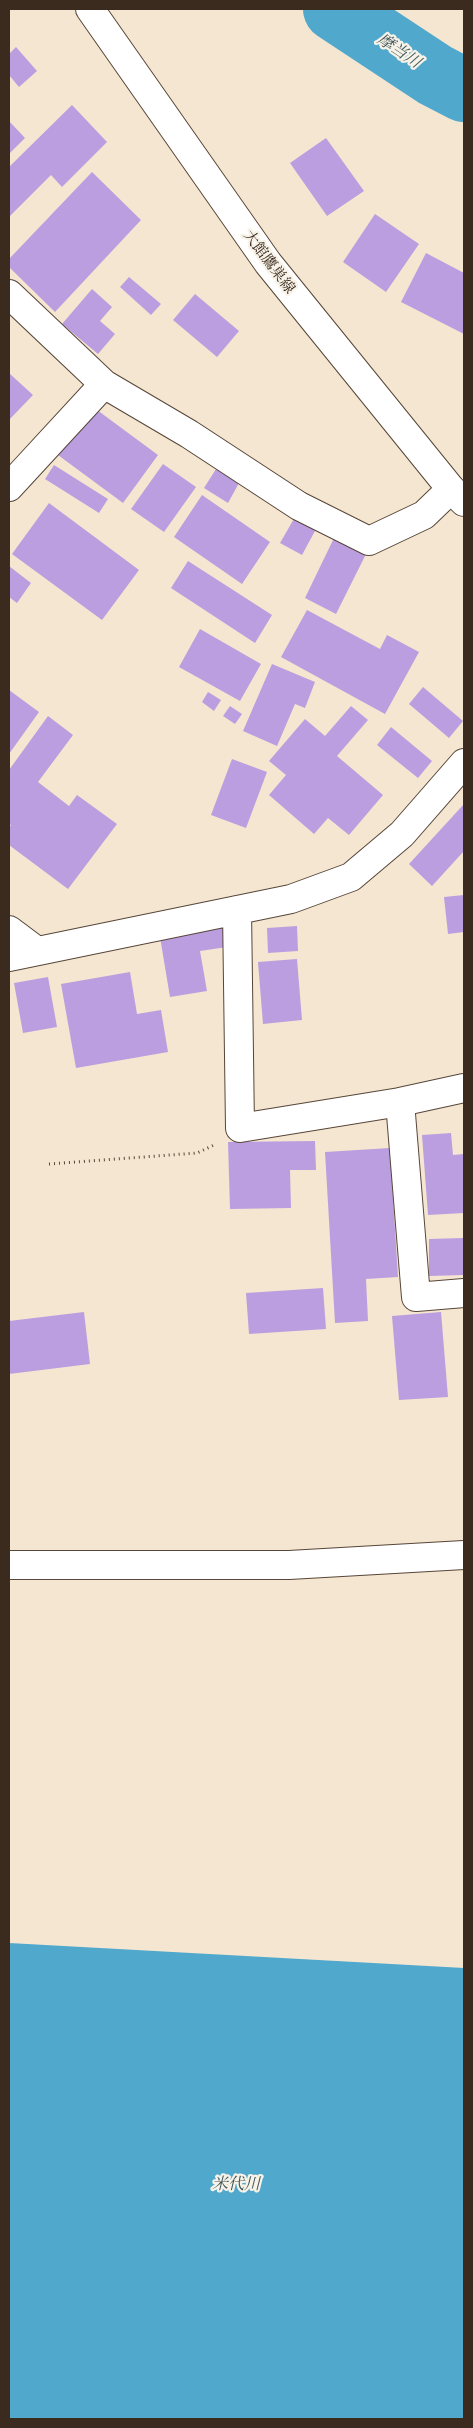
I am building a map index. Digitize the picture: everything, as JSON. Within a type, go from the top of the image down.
[{"type":"street","name":"大館鷹巣線","points":[[90,9],[268,263],[458,496]]},
{"type":"street","points":[[9,294],[104,384],[189,434],[299,506],[369,541],[424,515],[458,496]]},
{"type":"street","points":[[9,487],[104,384]]},
{"type":"street","points":[[9,958],[291,899],[351,877],[402,834],[464,763]]},
{"type":"street","points":[[237,910],[240,1128],[400,1102],[464,1088]]},
{"type":"street","points":[[9,930],[37,952]]},
{"type":"street","points":[[400,1102],[416,1297],[464,1293]]},
{"type":"street","points":[[9,1565],[289,1565],[464,1555]]},
{"type":"path","points":[[49,1164],[197,1153],[240,1128]]},
{"type":"water","name":"米代川","points":[[9,1943],[464,1968],[464,2419],[9,2419]]},
{"type":"building","points":[[16,47],[37,71],[19,87],[9,75],[9,54]]},
{"type":"building","points":[[72,105],[107,142],[62,187],[51,175],[9,217],[9,167]]},
{"type":"building","points":[[9,121],[25,138],[9,154]]},
{"type":"building","points":[[326,138],[364,191],[327,216],[290,163]]},
{"type":"building","points":[[92,172],[141,220],[55,312],[9,267],[9,259]]},
{"type":"building","points":[[375,214],[419,244],[386,292],[343,262]]},
{"type":"building","points":[[426,253],[464,273],[464,334],[401,302]]},
{"type":"building","points":[[129,277],[161,304],[151,315],[120,287]]},
{"type":"building","points":[[92,289],[112,307],[100,321],[115,334],[98,354],[62,324]]},
{"type":"building","points":[[195,294],[239,331],[217,357],[173,320]]},
{"type":"building","points":[[9,373],[33,395],[9,420]]},
{"type":"building","points":[[93,407],[158,455],[123,503],[58,455]]},
{"type":"building","points":[[163,464],[196,487],[164,532],[131,509]]},
{"type":"building","points":[[54,465],[108,499],[99,513],[45,479]]},
{"type":"building","points":[[216,469],[239,483],[228,503],[204,488]]},
{"type":"building","points":[[202,495],[270,542],[242,584],[174,537]]},
{"type":"building","points":[[49,503],[139,570],[102,620],[12,554]]},
{"type":"building","points":[[295,517],[316,529],[302,555],[280,543]]},
{"type":"building","points":[[334,538],[366,554],[336,614],[305,598]]},
{"type":"building","points":[[188,561],[272,615],[255,643],[171,588]]},
{"type":"building","points":[[9,566],[31,583],[17,603],[9,597]]},
{"type":"building","points":[[307,610],[380,649],[387,635],[419,652],[385,714],[281,657]]},
{"type":"building","points":[[200,629],[261,664],[240,701],[179,667]]},
{"type":"building","points":[[272,664],[315,682],[305,708],[295,704],[277,746],[243,731]]},
{"type":"building","points":[[423,687],[463,721],[449,738],[409,704]]},
{"type":"building","points":[[9,690],[39,712],[9,754]]},
{"type":"building","points":[[208,692],[221,700],[214,711],[202,702]]},
{"type":"building","points":[[230,706],[242,714],[235,724],[223,716]]},
{"type":"building","points":[[351,706],[368,720],[337,756],[383,795],[349,835],[328,818],[314,834],[269,795],[286,775],[269,761],[305,719],[325,736]]},
{"type":"building","points":[[48,716],[73,735],[38,782],[69,806],[77,795],[117,824],[68,889],[9,845],[9,828],[11,825],[9,824],[9,770]]},
{"type":"building","points":[[391,727],[432,761],[418,778],[377,745]]},
{"type":"building","points":[[232,759],[267,772],[246,828],[211,815]]},
{"type":"building","points":[[464,804],[464,851],[432,886],[409,864]]},
{"type":"building","points":[[464,895],[464,932],[448,934],[444,897]]},
{"type":"building","points":[[223,926],[227,947],[200,951],[207,991],[170,997],[160,937]]},
{"type":"building","points":[[297,926],[298,951],[268,953],[267,928]]},
{"type":"building","points":[[297,959],[302,1020],[263,1024],[258,962]]},
{"type":"building","points":[[130,972],[137,1014],[161,1010],[168,1052],[76,1068],[61,984]]},
{"type":"building","points":[[48,977],[57,1027],[23,1033],[14,983]]},
{"type":"building","points":[[451,1133],[453,1155],[464,1154],[464,1213],[428,1215],[422,1135]]},
{"type":"building","points":[[315,1141],[316,1170],[290,1170],[291,1208],[230,1209],[228,1142]]},
{"type":"building","points":[[390,1148],[398,1277],[366,1279],[368,1321],[335,1323],[325,1152]]},
{"type":"building","points":[[464,1238],[464,1275],[429,1276],[429,1239]]},
{"type":"building","points":[[323,1288],[326,1329],[249,1334],[246,1293]]},
{"type":"building","points":[[84,1312],[90,1364],[9,1374],[9,1321]]},
{"type":"building","points":[[441,1312],[448,1397],[399,1400],[392,1316]]},
{"type":"waterway","name":"摩当川","points":[[335,9],[435,75],[464,90]]}]
